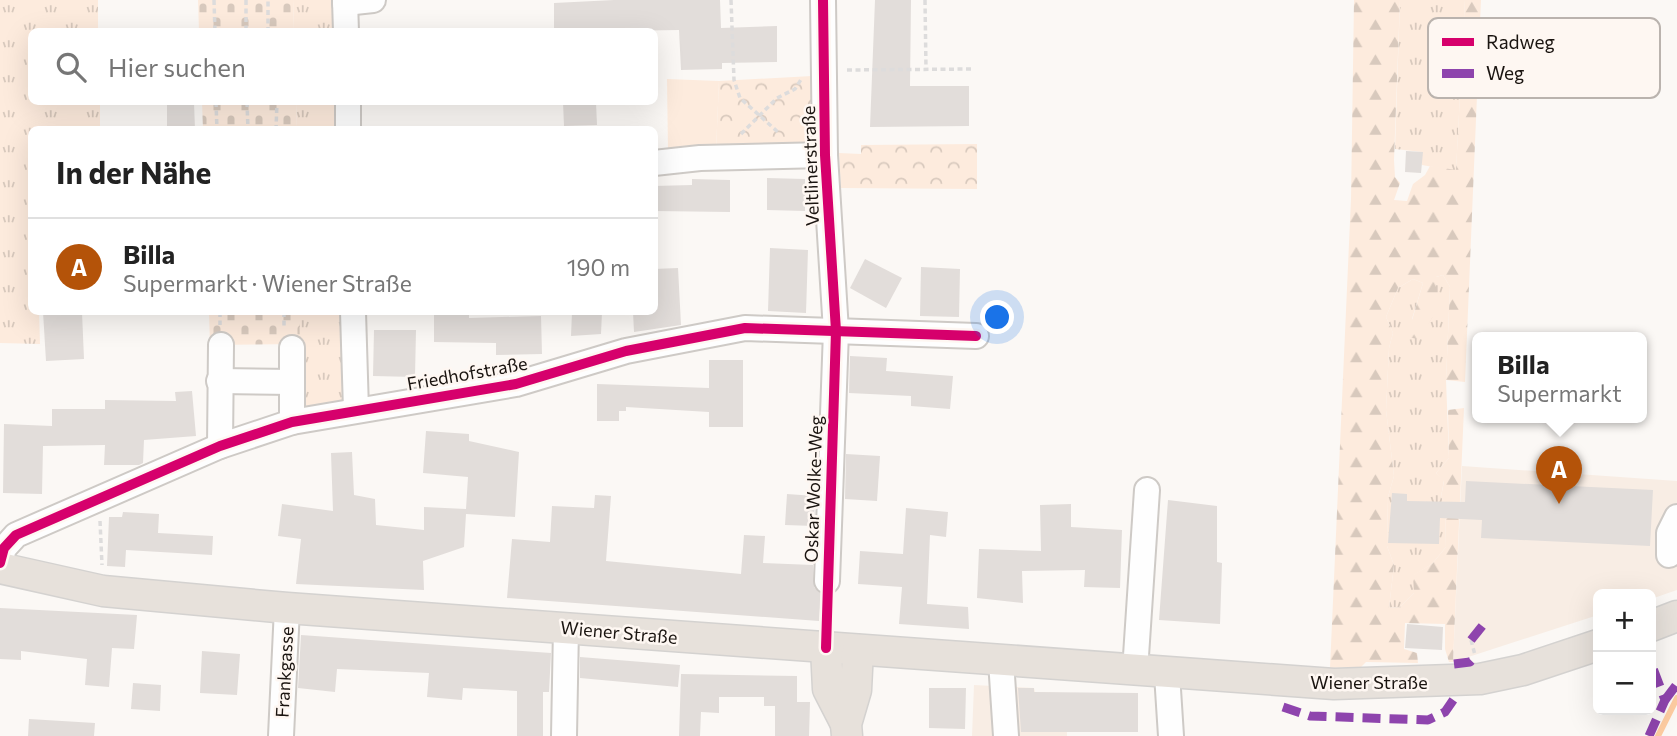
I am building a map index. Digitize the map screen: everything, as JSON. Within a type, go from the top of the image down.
[{"type":"main road","name":"Wiener Straße","points":[[0,565],[103,591],[287,608],[1167,674],[1334,684],[1441,682],[1502,675],[1593,647]]},
{"type":"main road","name":"Wiener Straße","points":[[0,585],[59,594],[103,591]]},
{"type":"main road","points":[[1656,624],[1677,617]]},
{"type":"main road","points":[[826,649],[828,689],[847,730]]},
{"type":"main road","points":[[847,730],[856,690],[858,650]]},
{"type":"street","points":[[346,28],[345,1],[373,0]]},
{"type":"street","name":"Veltlinerstraße","points":[[823,0],[813,73],[836,331]]},
{"type":"street","points":[[348,105],[348,126]]},
{"type":"street","points":[[658,163],[700,158],[819,155]]},
{"type":"street","points":[[353,315],[356,410]]},
{"type":"street","name":"Friedhofstraße","points":[[0,565],[4,548],[16,535],[220,446],[292,422],[516,384],[626,351],[745,328],[976,336]]},
{"type":"street","name":"Oskar Wolke-Weg","points":[[827,581],[836,331]]},
{"type":"street","points":[[288,343],[292,422]]},
{"type":"street","points":[[220,446],[221,345]]},
{"type":"street","points":[[219,382],[292,382]]},
{"type":"street","points":[[1135,671],[1147,490]]},
{"type":"street","points":[[1668,555],[1669,533],[1677,517]]},
{"type":"street","name":"Frankgasse","points":[[281,736],[287,608]]},
{"type":"street","points":[[564,736],[566,628]]},
{"type":"street","points":[[1002,661],[1006,736]]},
{"type":"street","points":[[1167,674],[1171,736]]},
{"type":"path","points":[[214,0],[215,28]]},
{"type":"path","points":[[246,0],[246,28]]},
{"type":"path","points":[[268,0],[268,28]]},
{"type":"path","points":[[732,0],[734,80],[740,98],[759,116],[819,155]]},
{"type":"path","points":[[925,0],[926,69]]},
{"type":"path","points":[[739,136],[777,98],[795,89],[813,73],[972,69]]},
{"type":"path","points":[[216,105],[217,126]]},
{"type":"path","points":[[247,105],[248,126]]},
{"type":"path","points":[[276,126],[277,105]]},
{"type":"path","points":[[284,315],[288,343]]},
{"type":"path","points":[[100,497],[103,591]]},
{"type":"path","points":[[1471,640],[1475,657]]},
{"type":"shaded area","points":[[1462,466],[1677,481],[1677,590],[1656,597],[1656,589],[1593,589],[1593,617],[1453,662]]},
{"type":"shaded area","points":[[974,685],[1034,688],[1035,692],[1066,693],[1067,736],[972,736]]},
{"type":"green space","points":[[0,0],[98,0],[98,28],[28,28],[28,105],[100,105],[100,126],[28,126],[28,315],[39,315],[40,344],[0,343]]},
{"type":"green space","points":[[198,0],[293,0],[294,28],[199,28]]},
{"type":"green space","points":[[293,0],[337,0],[338,28],[294,28]]},
{"type":"green space","points":[[1354,0],[1400,0],[1394,160],[1395,177],[1400,183],[1394,200],[1407,201],[1413,184],[1425,175],[1430,166],[1456,170],[1460,98],[1477,98],[1465,382],[1446,380],[1450,287],[1443,275],[1436,277],[1436,303],[1432,318],[1418,339],[1407,337],[1423,283],[1413,279],[1398,288],[1386,317],[1393,333],[1389,348],[1386,410],[1394,476],[1388,497],[1387,546],[1394,565],[1389,608],[1400,607],[1414,593],[1413,575],[1432,564],[1446,547],[1445,504],[1441,497],[1444,481],[1436,473],[1449,458],[1448,410],[1464,408],[1453,662],[1449,662],[1445,649],[1445,624],[1405,623],[1404,649],[1417,653],[1418,663],[1366,662],[1361,667],[1330,668],[1351,199]]},
{"type":"green space","points":[[1400,0],[1465,0],[1464,18],[1428,18],[1428,98],[1460,98],[1456,171],[1422,165],[1422,152],[1395,149]]},
{"type":"green space","points":[[1465,0],[1481,0],[1480,18],[1464,18]]},
{"type":"green space","points":[[812,76],[816,125],[808,142],[801,148],[716,151],[719,81]]},
{"type":"green space","points":[[667,79],[719,81],[716,151],[668,152]]},
{"type":"green space","points":[[202,105],[296,105],[297,126],[203,126]]},
{"type":"green space","points":[[296,105],[339,105],[339,126],[297,126]]},
{"type":"green space","points":[[977,144],[977,189],[841,188],[839,153],[861,154],[861,145]]},
{"type":"green space","points":[[1443,275],[1450,287],[1446,380],[1449,458],[1436,473],[1444,480],[1441,497],[1445,503],[1446,547],[1432,564],[1414,575],[1414,593],[1400,607],[1389,608],[1394,565],[1387,546],[1388,497],[1394,476],[1386,410],[1389,348],[1393,333],[1386,317],[1398,288],[1413,279],[1423,283],[1412,319],[1422,329],[1434,305],[1436,277]]},
{"type":"green space","points":[[209,315],[299,315],[300,344],[210,345]]},
{"type":"green space","points":[[299,315],[342,315],[344,406],[298,410]]},
{"type":"building","points":[[720,0],[721,28],[777,26],[777,62],[722,63],[722,69],[681,70],[679,30],[554,28],[554,3]]},
{"type":"building","points":[[875,0],[911,0],[910,86],[969,86],[969,126],[870,127]]},
{"type":"building","points":[[167,105],[194,105],[195,126],[167,126]]},
{"type":"building","points":[[563,105],[596,105],[597,125],[564,126]]},
{"type":"building","points":[[1406,151],[1423,152],[1421,173],[1405,172]]},
{"type":"building","points":[[767,178],[805,179],[805,211],[767,210]]},
{"type":"building","points":[[692,179],[730,180],[730,212],[658,211],[658,186],[692,185]]},
{"type":"building","points":[[770,248],[808,250],[806,313],[768,311]]},
{"type":"building","points":[[865,259],[902,278],[886,308],[850,288]]},
{"type":"building","points":[[921,267],[960,269],[959,317],[920,316]]},
{"type":"building","points":[[678,268],[681,325],[634,332],[633,315],[658,315],[658,269]]},
{"type":"building","points":[[43,315],[82,315],[84,359],[46,361]]},
{"type":"building","points":[[434,315],[469,315],[469,318],[541,316],[542,354],[496,355],[496,343],[434,342]]},
{"type":"building","points":[[572,315],[602,315],[601,334],[571,336]]},
{"type":"building","points":[[374,330],[416,330],[415,377],[373,376]]},
{"type":"building","points":[[850,356],[887,358],[886,371],[953,376],[950,409],[911,406],[911,396],[849,393]]},
{"type":"building","points":[[709,360],[743,360],[743,427],[709,427],[709,412],[626,407],[626,411],[619,411],[619,421],[597,421],[597,384],[709,388]]},
{"type":"building","points":[[192,391],[196,436],[144,440],[143,463],[139,465],[104,465],[105,445],[43,446],[42,494],[3,493],[4,424],[52,426],[52,409],[105,409],[105,400],[176,401],[175,392]]},
{"type":"building","points":[[426,431],[469,434],[469,441],[519,452],[515,517],[466,514],[464,547],[423,561],[424,590],[296,584],[301,539],[278,536],[282,504],[333,511],[331,453],[352,452],[354,495],[375,499],[376,525],[424,530],[424,507],[466,509],[468,477],[423,473]]},
{"type":"building","points":[[846,454],[880,456],[877,501],[845,499]]},
{"type":"building","points":[[1466,481],[1653,490],[1650,546],[1481,538],[1482,520],[1440,518],[1439,544],[1388,543],[1392,493],[1407,494],[1407,501],[1465,502]]},
{"type":"building","points":[[787,494],[815,496],[814,526],[785,525]]},
{"type":"building","points":[[595,495],[611,496],[606,561],[741,574],[744,535],[765,536],[763,563],[813,565],[814,587],[821,594],[819,621],[507,598],[512,539],[550,542],[552,506],[594,508]]},
{"type":"building","points":[[1168,500],[1217,506],[1217,562],[1222,563],[1220,624],[1159,620]]},
{"type":"building","points":[[1071,504],[1071,527],[1122,530],[1120,588],[1084,587],[1085,570],[1022,571],[1023,603],[977,598],[979,549],[1041,551],[1040,505]]},
{"type":"building","points":[[906,508],[948,512],[946,537],[930,535],[927,604],[968,607],[969,629],[899,624],[902,587],[858,584],[860,551],[903,554]]},
{"type":"building","points":[[123,512],[159,514],[158,533],[213,536],[212,555],[126,550],[125,567],[107,566],[109,517],[122,517]]},
{"type":"building","points":[[0,608],[137,615],[134,649],[112,648],[109,687],[85,685],[87,659],[21,651],[21,660],[0,659]]},
{"type":"building","points":[[1407,624],[1443,627],[1442,650],[1405,648]]},
{"type":"building","points":[[301,635],[551,653],[549,692],[543,692],[543,736],[517,736],[517,691],[463,688],[462,700],[427,697],[429,673],[337,669],[335,692],[298,688]]},
{"type":"building","points":[[202,651],[240,654],[237,695],[200,693]]},
{"type":"building","points":[[580,657],[680,665],[678,687],[580,678]]},
{"type":"building","points":[[681,674],[797,676],[797,702],[810,702],[809,736],[775,736],[775,706],[764,706],[764,697],[719,697],[719,713],[701,712],[700,736],[679,736]]},
{"type":"building","points":[[133,683],[161,685],[160,711],[131,709]]},
{"type":"building","points":[[929,688],[966,688],[965,729],[929,728]]},
{"type":"building","points":[[1018,688],[1034,688],[1034,692],[1138,693],[1138,732],[1021,732]]},
{"type":"building","points":[[29,719],[95,723],[94,736],[28,736]]},
{"type":"waterway","points":[[1658,736],[1677,698]]},
{"type":"marked path","points":[[1471,640],[1487,620]]},
{"type":"marked path","points":[[1454,664],[1470,662],[1475,657]]},
{"type":"marked path","points":[[1649,736],[1665,700],[1656,676]]},
{"type":"marked path","points":[[1665,700],[1677,684]]},
{"type":"marked path","points":[[1283,707],[1310,716],[1428,720],[1445,712],[1456,696]]},
{"type":"cycle path","points":[[823,0],[825,155],[836,331],[826,648]]},
{"type":"cycle path","points":[[0,563],[4,548],[16,535],[220,446],[292,422],[516,384],[626,351],[745,328],[976,336]]},
{"type":"place","name":"Billa","points":[[1559,504]]}]
